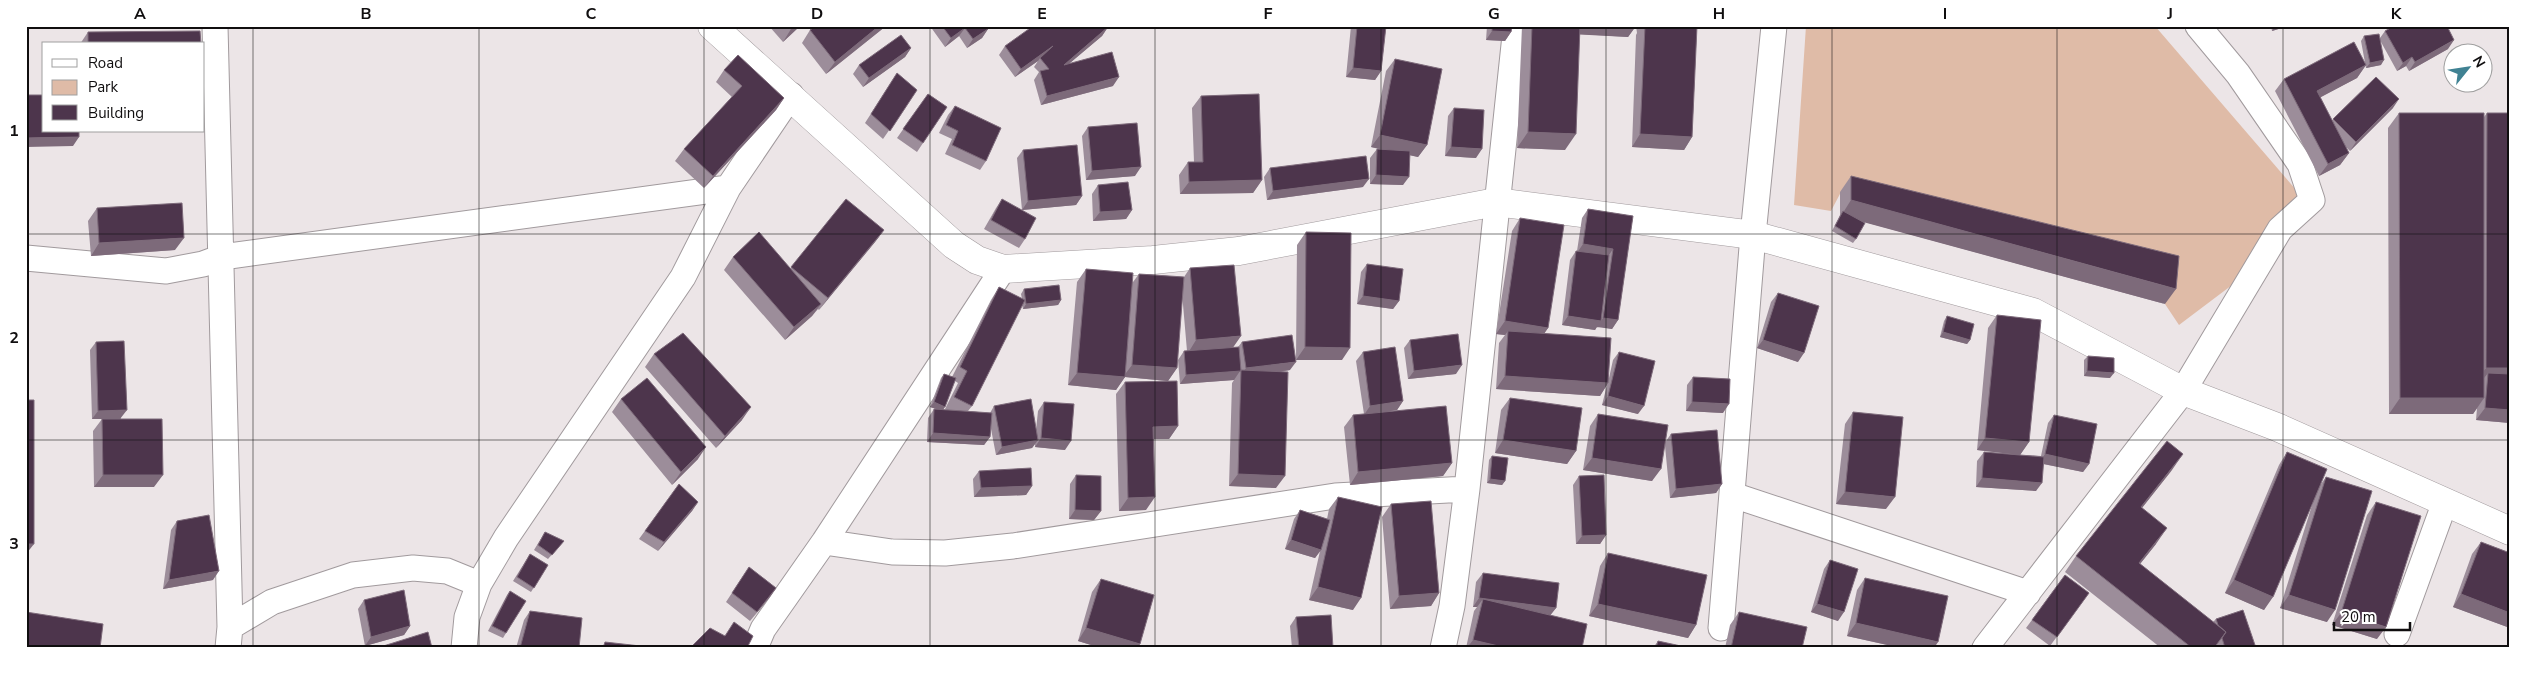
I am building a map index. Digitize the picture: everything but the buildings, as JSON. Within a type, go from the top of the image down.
[{"type":"street","points":[[214,26],[222,257],[229,637]]},
{"type":"street","points":[[712,26],[791,95],[954,245],[978,260],[1002,269],[1154,260],[1239,251],[1496,202],[1753,235],[2033,312],[2183,391],[2277,426],[2510,531]]},
{"type":"street","points":[[1443,648],[1452,606],[1467,489],[1516,26]]},
{"type":"street","points":[[1721,628],[1753,235],[1774,26]]},
{"type":"street","points":[[1985,648],[2183,391],[2280,229],[2312,200],[2300,164],[2238,74],[2198,26]]},
{"type":"street","points":[[464,648],[467,617],[479,584],[506,538],[683,277],[728,188],[791,95]]},
{"type":"street","points":[[26,258],[166,271],[203,264],[222,257],[728,188]]},
{"type":"street","points":[[755,648],[763,629],[824,542],[1002,269]]},
{"type":"street","points":[[824,542],[892,552],[945,553],[1013,546],[1335,496],[1467,489]]},
{"type":"street","points":[[1733,494],[2028,593]]},
{"type":"street","points":[[2397,634],[2444,502]]},
{"type":"street","points":[[229,637],[272,602],[353,575],[413,568],[447,570],[479,584]]},
{"type":"green space","points":[[1806,26],[2155,26],[2303,198],[2240,279],[2179,325],[2165,304],[2168,272],[1841,192],[1831,211],[1794,205]]}]
